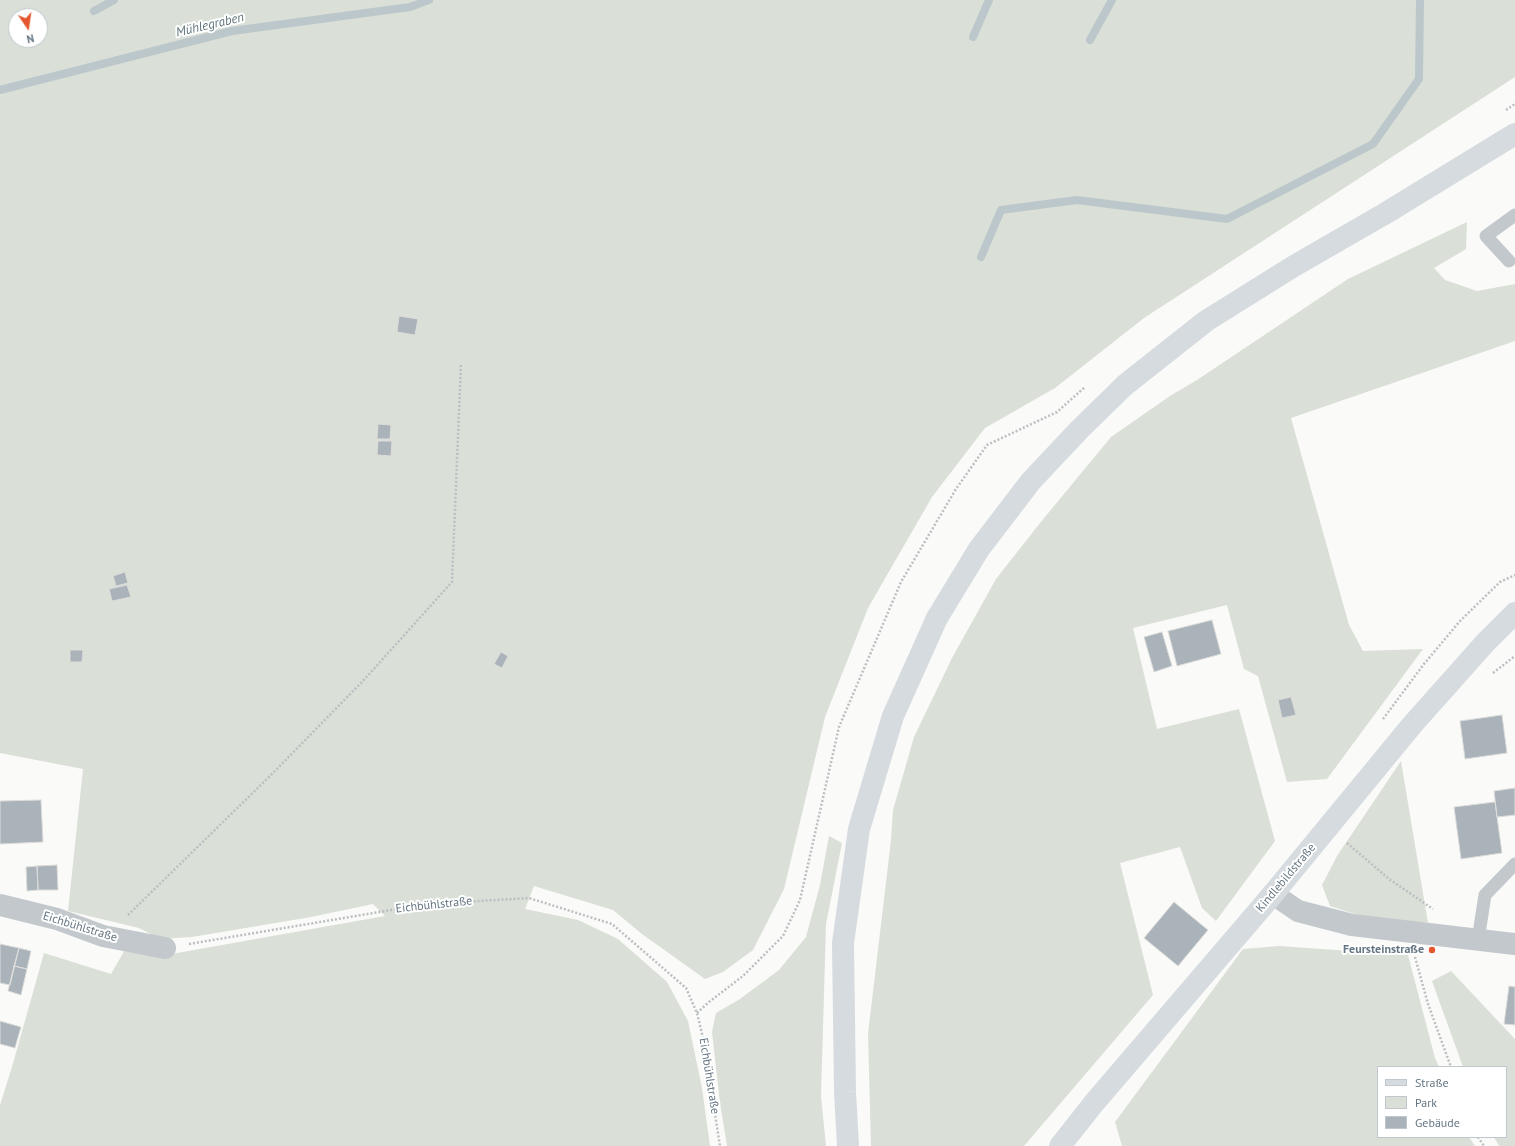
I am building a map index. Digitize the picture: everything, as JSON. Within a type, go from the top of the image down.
[{"type":"main road","points":[[848,1146],[845,1092],[843,943],[859,829],[893,716],[937,618],[979,548],[1031,481],[1080,429],[1125,385],[1206,322],[1294,266],[1386,213],[1515,134]]},
{"type":"main road","name":"Kindlebildstraße","points":[[1060,1146],[1094,1103],[1273,894],[1412,725],[1485,643],[1515,613]]},
{"type":"street","points":[[1273,894],[1298,911],[1352,925],[1515,944]]},
{"type":"street","name":"Eichbühlstraße","points":[[0,905],[57,919],[103,936],[165,948]]},
{"type":"lane","points":[[1509,261],[1486,236],[1515,215]]},
{"type":"lane","points":[[1478,940],[1485,895],[1515,864]]},
{"type":"path","points":[[1502,113],[1515,104]]},
{"type":"path","points":[[103,936],[137,908],[269,777],[362,682],[452,582],[461,364]]},
{"type":"path","points":[[697,1013],[743,976],[783,936],[800,900],[839,727],[901,582],[956,489],[987,445],[1056,412],[1091,383]]},
{"type":"path","points":[[1487,678],[1515,656]]},
{"type":"path","points":[[1350,836],[1346,842],[1389,879],[1437,912]]},
{"type":"path","name":"Eichbühlstraße","points":[[165,948],[427,904],[529,898],[612,924],[686,988],[697,1013],[703,1038],[720,1146]]},
{"type":"path","points":[[1408,932],[1428,1004],[1451,1066]]},
{"type":"green space","points":[[0,0],[1515,0],[1515,77],[1144,318],[1055,388],[985,428],[932,497],[868,608],[825,717],[784,889],[753,950],[723,972],[705,979],[642,934],[613,910],[534,886],[525,909],[578,920],[618,939],[667,982],[688,1021],[702,1088],[710,1146],[0,1146],[0,1105],[44,953],[111,974],[126,948],[166,955],[385,916],[373,904],[311,917],[192,937],[160,939],[139,928],[68,911],[83,769],[0,753]]},
{"type":"green space","points":[[1467,222],[1466,249],[1434,268],[1445,280],[1477,291],[1515,284],[1515,341],[1291,418],[1349,625],[1363,651],[1423,649],[1327,779],[1287,782],[1258,676],[1244,669],[1227,605],[1133,628],[1157,729],[1239,709],[1275,841],[1216,921],[1202,908],[1180,847],[1120,863],[1153,995],[1024,1146],[871,1146],[868,1034],[891,840],[893,810],[914,737],[952,658],[996,579],[1111,437],[1170,396],[1197,380],[1348,279]]},
{"type":"green space","points":[[1401,761],[1428,923],[1367,918],[1330,906],[1322,885],[1337,856]]},
{"type":"green space","points":[[829,836],[842,843],[826,924],[821,1096],[826,1146],[727,1146],[720,1103],[712,1032],[716,1013],[740,999],[779,970],[806,937],[820,885]]},
{"type":"green space","points":[[1279,946],[1408,955],[1435,1058],[1439,1066],[1377,1066],[1377,1138],[1470,1138],[1475,1146],[1122,1146],[1115,1122],[1243,949]]},
{"type":"green space","points":[[1451,971],[1515,1039],[1515,1146],[1499,1146],[1495,1138],[1507,1138],[1507,1066],[1463,1066],[1432,981]]},
{"type":"building","points":[[399,316],[418,319],[415,335],[397,332]]},
{"type":"building","points":[[378,424],[391,425],[390,439],[377,439]]},
{"type":"building","points":[[378,441],[392,441],[391,456],[377,455]]},
{"type":"building","points":[[125,572],[128,583],[116,586],[113,576]]},
{"type":"building","points":[[127,585],[131,597],[112,601],[109,589]]},
{"type":"building","points":[[1212,620],[1221,654],[1177,666],[1168,631]]},
{"type":"building","points":[[1162,632],[1172,666],[1154,672],[1144,637]]},
{"type":"building","points":[[70,650],[83,650],[82,662],[70,662]]},
{"type":"building","points":[[501,652],[508,656],[502,668],[494,664]]},
{"type":"building","points":[[1291,697],[1296,715],[1282,718],[1278,700]]},
{"type":"building","points":[[1502,715],[1507,753],[1465,759],[1460,721]]},
{"type":"building","points":[[1515,788],[1515,815],[1497,817],[1494,791]]},
{"type":"building","points":[[41,800],[43,842],[0,844],[0,801]]},
{"type":"building","points":[[1495,802],[1502,853],[1461,859],[1454,807]]},
{"type":"building","points":[[57,865],[58,890],[38,890],[37,866]]},
{"type":"building","points":[[37,866],[38,890],[27,891],[26,867]]},
{"type":"building","points":[[1174,902],[1208,930],[1178,966],[1144,938]]},
{"type":"building","points":[[0,944],[19,948],[10,985],[0,983]]},
{"type":"building","points":[[19,948],[31,951],[27,969],[14,966]]},
{"type":"building","points":[[14,966],[27,969],[21,995],[8,991]]},
{"type":"building","points":[[1509,986],[1515,987],[1515,1025],[1504,1024]]},
{"type":"building","points":[[0,1021],[21,1027],[15,1048],[0,1044]]},
{"type":"waterway","points":[[94,11],[114,0]]},
{"type":"waterway","name":"Mühlegraben","points":[[0,90],[232,31],[410,7],[429,0]]},
{"type":"waterway","points":[[973,37],[989,0]]},
{"type":"waterway","points":[[1090,40],[1112,0]]},
{"type":"waterway","points":[[981,257],[1001,210],[1077,200],[1227,219],[1373,144],[1419,79],[1420,0]]},
{"type":"place","name":"Feursteinstraße","points":[[1432,950]]}]
